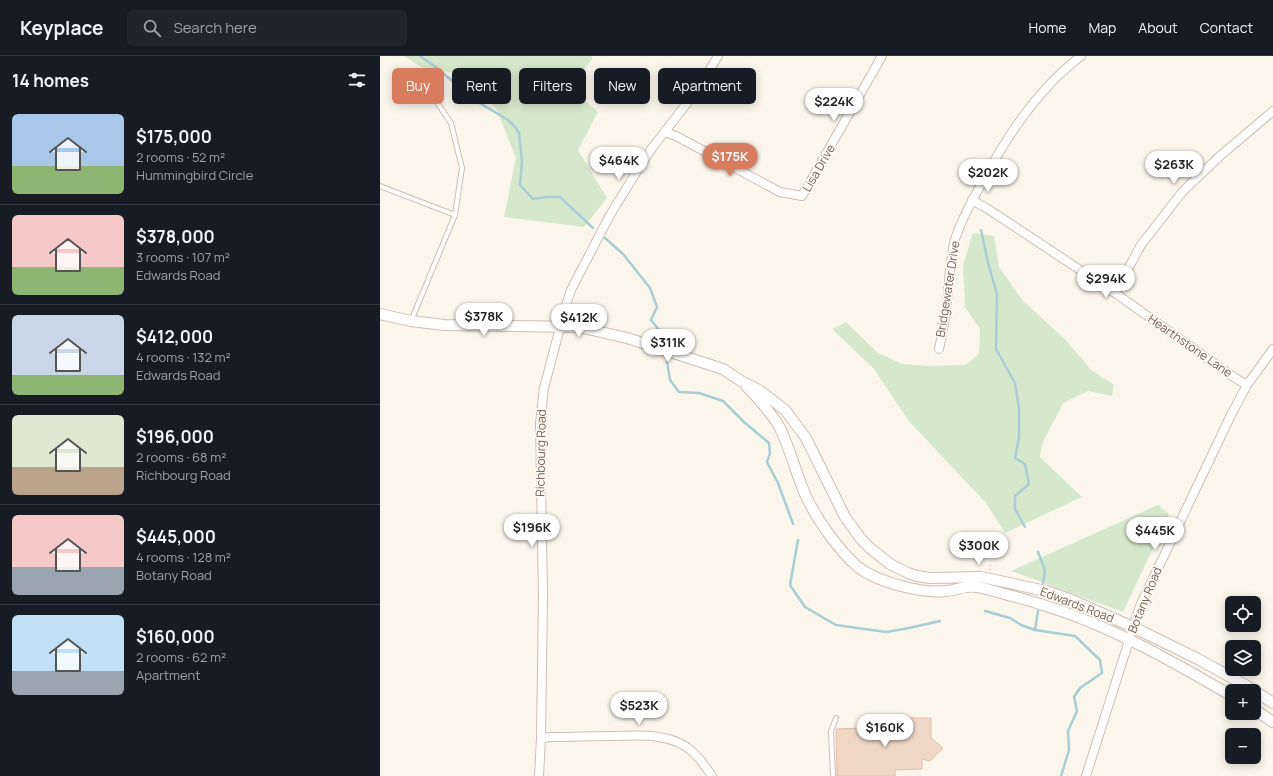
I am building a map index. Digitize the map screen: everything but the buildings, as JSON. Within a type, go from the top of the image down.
[{"type":"street","name":"Richbourg Road","points":[[539,776],[543,596],[540,423],[544,388],[571,290],[610,215],[652,148],[698,89],[718,56]]},
{"type":"street","name":"Lisa Drive","points":[[665,132],[676,136],[780,192],[802,196],[882,56]]},
{"type":"street","name":"Bridgewater Drive","points":[[939,349],[945,316],[954,243],[960,225],[972,200],[988,170],[1024,115],[1057,77],[1081,56]]},
{"type":"street","points":[[1115,293],[1141,246],[1183,191],[1220,156],[1273,111]]},
{"type":"street","name":"Hearthstone Lane","points":[[972,200],[1115,293],[1226,372],[1247,385]]},
{"type":"street","name":"Edwards Road","points":[[380,314],[411,321],[444,325],[579,327],[627,338],[723,369],[775,401],[793,420],[806,438],[845,517],[861,539],[890,564],[917,576],[930,578],[981,577],[1046,591],[1072,600],[1133,627],[1198,659],[1269,700]]},
{"type":"street","name":"Botany Road","points":[[1086,776],[1140,606],[1206,466],[1247,385],[1273,349]]},
{"type":"street","name":"Edwards Road","points":[[741,381],[753,392],[779,427],[806,496],[826,529],[848,557],[859,568],[878,578],[904,588],[945,591],[964,587],[976,587],[1042,604],[1077,616],[1129,640],[1225,692]]},
{"type":"street","points":[[1261,714],[1273,722]]},
{"type":"street","points":[[541,738],[646,736],[668,738],[688,748],[697,756],[712,776]]},
{"type":"lane","points":[[411,321],[455,215],[462,168],[450,123],[438,104]]},
{"type":"lane","points":[[380,186],[455,215]]},
{"type":"lane","points":[[833,776],[831,731],[836,718]]},
{"type":"green space","points":[[404,56],[592,56],[592,59],[585,68],[519,68],[519,104],[586,104],[586,101],[598,112],[578,150],[607,198],[584,227],[504,217],[516,158],[496,108],[492,104],[511,104],[511,68],[452,68],[452,73],[444,71],[444,68],[421,67]]},
{"type":"green space","points":[[973,233],[994,236],[999,267],[1023,301],[1066,340],[1090,369],[1114,385],[1112,396],[1088,391],[1063,403],[1042,444],[1040,457],[1082,497],[1005,533],[986,503],[908,420],[874,369],[832,329],[846,322],[878,353],[902,364],[929,366],[965,365],[979,354],[980,329],[965,307],[963,266]]},
{"type":"green space","points":[[1158,505],[1169,514],[1123,612],[1011,571]]},
{"type":"waterway","points":[[420,56],[478,102],[508,120],[515,127],[519,133],[522,162],[520,185],[533,199],[560,197],[593,228]]},
{"type":"waterway","points":[[981,230],[988,263],[997,294],[996,349],[1015,383],[1019,408],[1019,437],[1015,458],[1025,464],[1029,484],[1015,496],[1015,509],[1025,527]]},
{"type":"waterway","points":[[605,238],[623,254],[650,288],[657,307],[651,320],[667,340]]},
{"type":"waterway","points":[[667,362],[670,380],[679,392],[699,393],[723,401],[744,422],[769,443],[770,453],[767,462],[778,483],[793,524]]},
{"type":"waterway","points":[[798,540],[790,585],[805,607],[836,625],[886,632],[940,621]]},
{"type":"waterway","points":[[1038,552],[1045,570],[1043,583]]},
{"type":"waterway","points":[[985,611],[1010,618],[1021,625],[1035,630],[1075,636],[1100,660],[1102,673],[1080,688],[1074,697],[1077,711],[1068,731],[1069,750],[1061,776]]},
{"type":"waterway","points":[[1035,630],[1038,611]]}]
